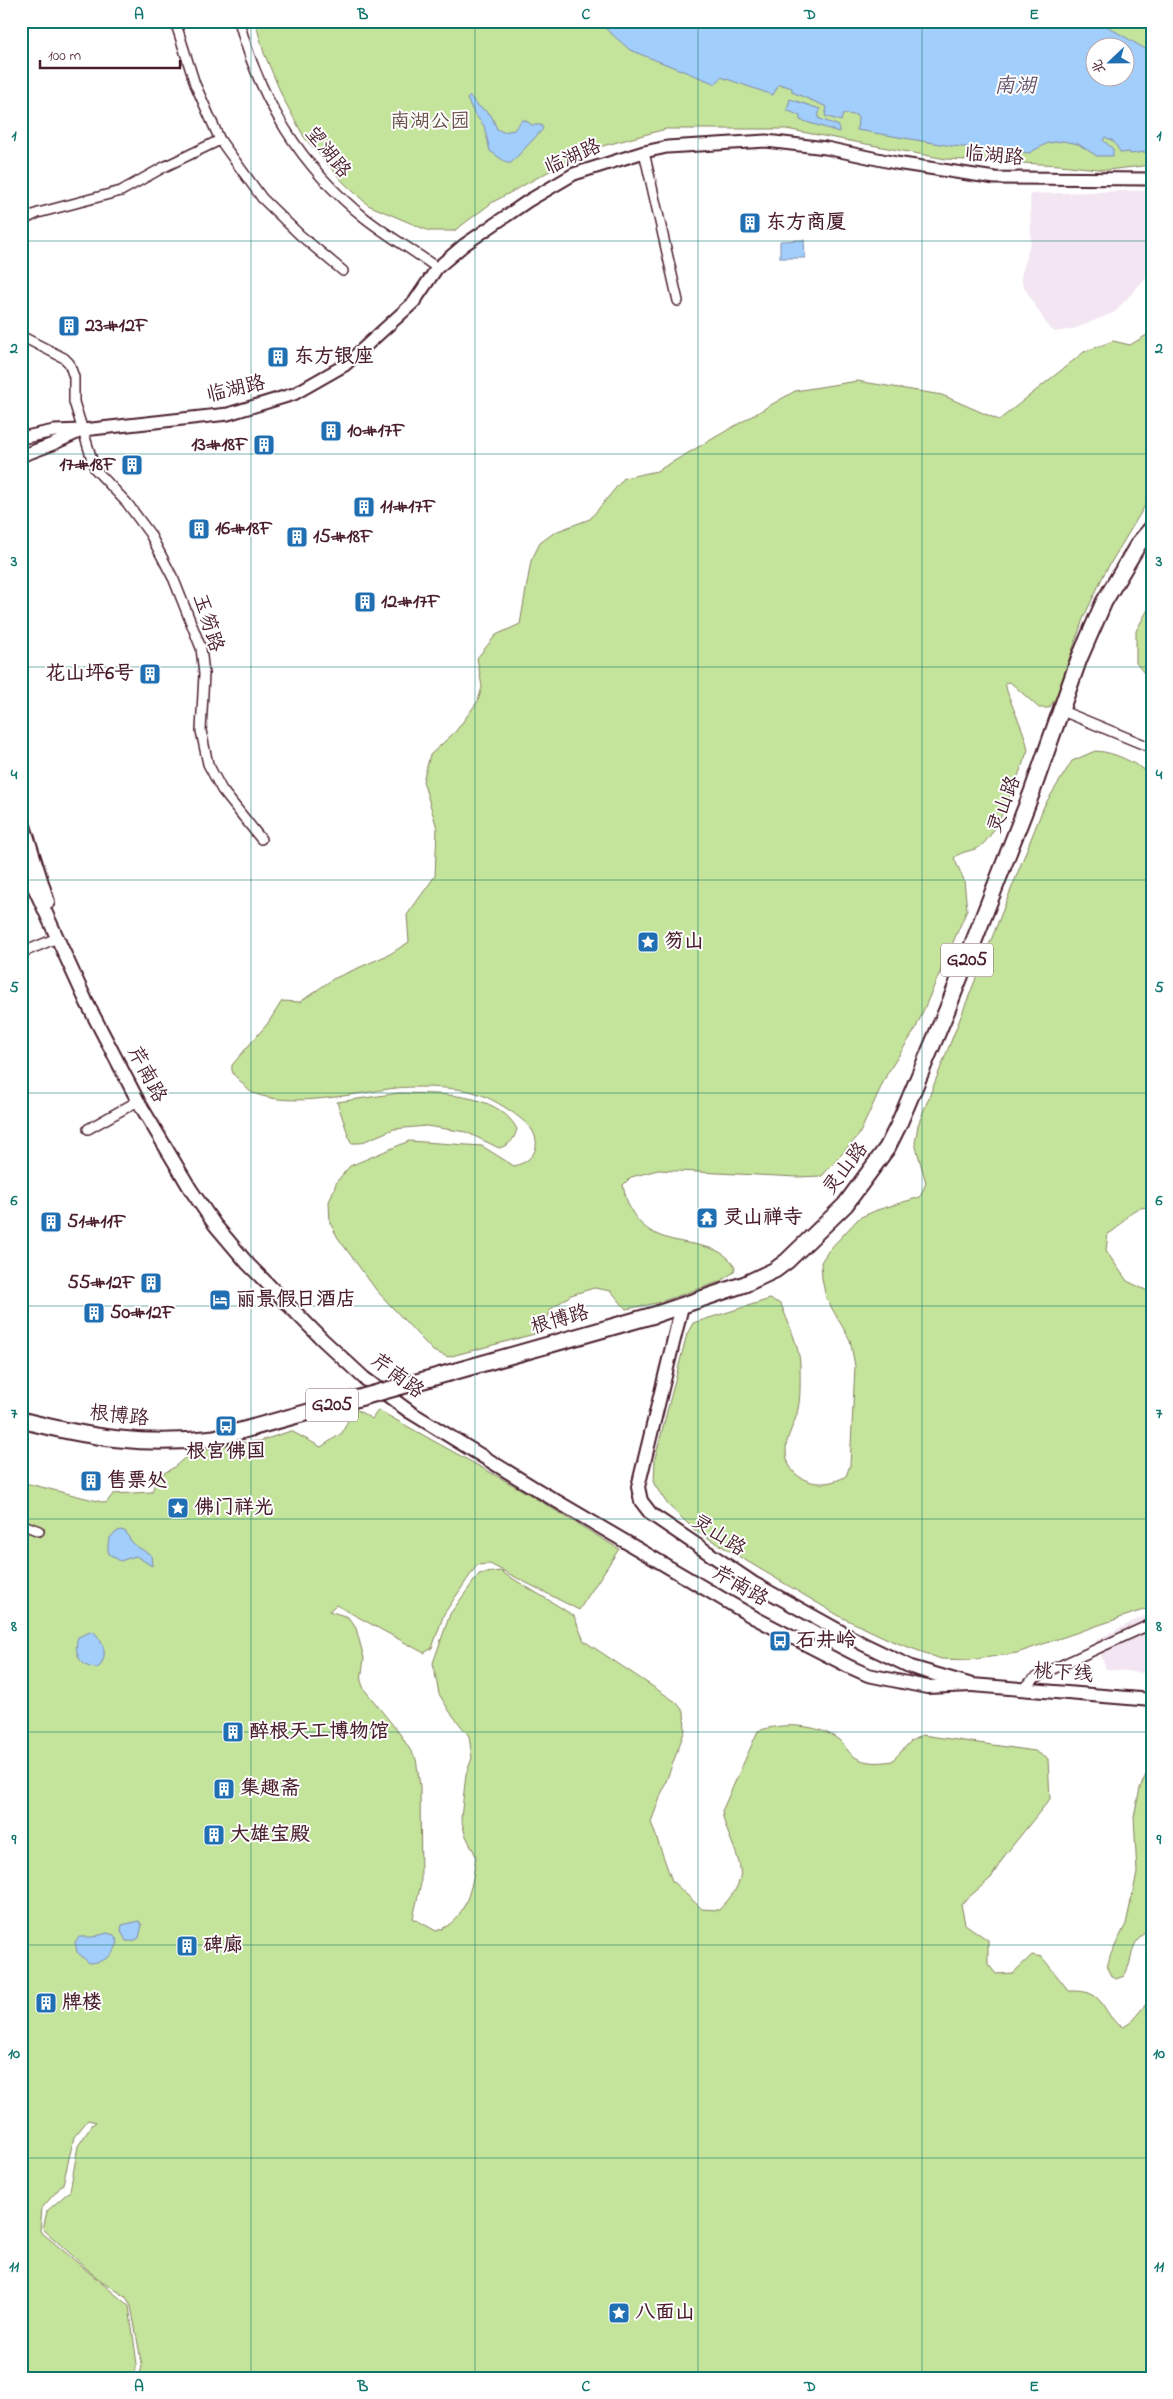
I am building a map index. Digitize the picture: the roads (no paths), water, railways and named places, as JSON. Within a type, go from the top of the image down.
[{"type":"highway","name":"灵山路","points":[[682,1306],[745,1284],[775,1270],[787,1261],[845,1205],[888,1148],[947,1010],[1032,792],[1060,710],[1104,602],[1139,543],[1152,528]]},
{"type":"highway","name":"根博路","points":[[21,1420],[114,1440],[145,1442],[215,1438],[682,1306]]},
{"type":"main road","points":[[21,816],[43,884],[57,938]]},
{"type":"main road","name":"芹南路","points":[[21,848],[34,887],[87,1003],[138,1102],[191,1190],[215,1225],[248,1264],[364,1378],[410,1412],[755,1618],[850,1667],[868,1675],[927,1686],[972,1685]]},
{"type":"main road","name":"灵山路","points":[[682,1306],[638,1487],[641,1501],[651,1514],[674,1532],[745,1578],[863,1644],[911,1667],[972,1685]]},
{"type":"main road","name":"桃下线","points":[[972,1685],[1152,1700]]},
{"type":"street","points":[[175,21],[195,84],[220,140],[262,198],[300,235],[342,271]]},
{"type":"street","name":"望湖路","points":[[240,21],[250,56],[282,125],[318,176],[366,218],[437,268]]},
{"type":"street","points":[[21,221],[38,213],[121,191],[220,140]]},
{"type":"street","name":"临湖路","points":[[83,430],[228,414],[294,394],[345,365],[414,302],[437,268],[464,245],[528,201],[574,174],[644,152],[667,147],[766,142],[826,148],[896,163],[995,178],[1152,179]]},
{"type":"street","points":[[644,152],[678,301]]},
{"type":"street","name":"玉笏路","points":[[21,336],[69,362],[74,377],[74,402],[95,469],[127,503],[150,534],[174,580],[201,648],[204,674],[201,730],[208,764],[222,790],[261,839]]},
{"type":"street","points":[[21,438],[54,431],[83,430]]},
{"type":"street","points":[[21,456],[83,430]]},
{"type":"street","points":[[1060,710],[1152,748]]},
{"type":"street","points":[[21,953],[57,938]]},
{"type":"street","points":[[88,1129],[138,1102]]},
{"type":"street","points":[[21,1524],[39,1531]]},
{"type":"street","points":[[1024,1690],[1032,1680],[1042,1674],[1149,1625]]},
{"type":"water","name":"南湖","points":[[597,21],[1098,21],[1127,38],[1086,38],[1086,88],[1136,88],[1136,44],[1152,53],[1152,151],[1130,154],[1129,152],[1121,153],[1113,141],[1105,137],[1103,140],[1113,149],[1113,156],[1097,156],[1078,144],[1063,141],[1048,143],[1029,153],[952,146],[857,130],[858,118],[856,115],[843,114],[841,121],[825,116],[827,107],[792,92],[792,88],[779,84],[773,95],[721,77],[716,84],[630,50]]},
{"type":"water","points":[[470,96],[477,105],[491,115],[497,129],[503,132],[514,130],[522,120],[532,125],[541,125],[543,129],[511,163],[507,163],[490,151],[484,126],[474,113],[467,99]]},
{"type":"water","points":[[790,99],[820,109],[818,118],[839,126],[839,132],[800,120],[800,116],[787,110]]},
{"type":"water","points":[[804,240],[805,258],[780,258],[780,241]]},
{"type":"water","points":[[121,1530],[126,1532],[136,1546],[151,1555],[152,1566],[136,1556],[120,1561],[109,1554],[109,1539]]},
{"type":"water","points":[[93,1631],[104,1649],[103,1659],[98,1668],[92,1668],[82,1663],[76,1648],[78,1637]]},
{"type":"water","points":[[139,1921],[142,1925],[139,1938],[133,1941],[126,1941],[121,1931],[122,1925]]},
{"type":"water","points":[[107,1933],[114,1935],[118,1942],[111,1955],[107,1958],[89,1963],[77,1952],[75,1942],[79,1937],[93,1937]]},
{"type":"place","name":"东方商厦","points":[[750,223]]},
{"type":"place","name":"23#12F","points":[[69,326]]},
{"type":"place","name":"东方银座","points":[[278,357]]},
{"type":"place","name":"10#17F","points":[[331,431]]},
{"type":"place","name":"13#18F","points":[[264,445]]},
{"type":"place","name":"17#18F","points":[[132,465]]},
{"type":"place","name":"11#17F","points":[[364,507]]},
{"type":"place","name":"16#18F","points":[[199,529]]},
{"type":"place","name":"15#18F","points":[[297,537]]},
{"type":"place","name":"12#17F","points":[[365,602]]},
{"type":"place","name":"花山坪6号","points":[[150,674]]},
{"type":"place","name":"笏山","points":[[648,942]]},
{"type":"place","name":"灵山禅寺","points":[[707,1218]]},
{"type":"place","name":"51#11F","points":[[51,1222]]},
{"type":"place","name":"55#12F","points":[[151,1283]]},
{"type":"place","name":"丽景假日酒店","points":[[220,1300]]},
{"type":"place","name":"50#12F","points":[[94,1313]]},
{"type":"place","name":"根宫佛国","points":[[226,1426]]},
{"type":"place","name":"售票处","points":[[91,1481]]},
{"type":"place","name":"佛门祥光","points":[[178,1508]]},
{"type":"place","name":"石井岭","points":[[780,1641]]},
{"type":"place","name":"醉根天工博物馆","points":[[233,1732]]},
{"type":"place","name":"集趣斋","points":[[224,1789]]},
{"type":"place","name":"大雄宝殿","points":[[214,1835]]},
{"type":"place","name":"碑廊","points":[[187,1946]]},
{"type":"place","name":"牌楼","points":[[46,2003]]},
{"type":"place","name":"八面山","points":[[619,2313]]},
{"type":"park label","name":"南湖公园","points":[[430,122]]}]
